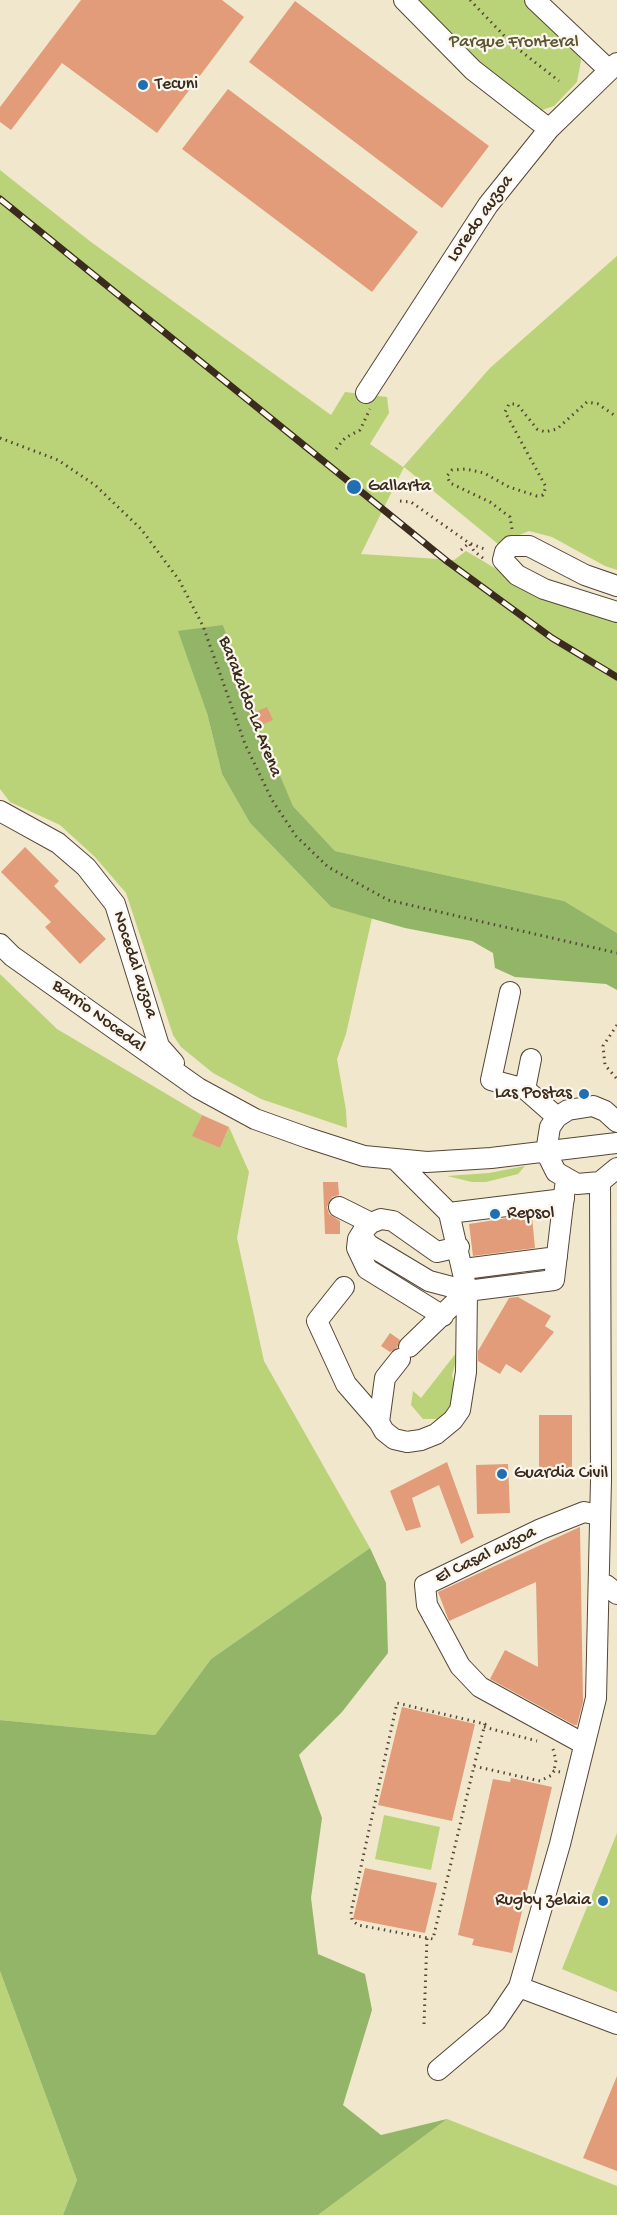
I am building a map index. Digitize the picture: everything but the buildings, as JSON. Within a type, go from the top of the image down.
[{"type":"street","points":[[404,0],[473,70],[549,129]]},
{"type":"street","points":[[535,0],[613,66]]},
{"type":"street","name":"Loredo auzoa","points":[[366,393],[488,206],[549,129],[613,66]]},
{"type":"street","points":[[617,586],[585,576],[529,546],[511,546],[505,552],[503,560],[517,575],[544,589],[617,612]]},
{"type":"street","name":"Nocedal auzoa","points":[[0,811],[58,843],[86,867],[115,904],[159,1046],[198,1088]]},
{"type":"street","name":"Barrio Nocedal","points":[[0,944],[12,956],[198,1088]]},
{"type":"street","points":[[510,993],[491,1080],[525,1089],[558,1117]]},
{"type":"street","points":[[525,1089],[531,1059]]},
{"type":"street","points":[[198,1088],[255,1119],[364,1156],[396,1160],[459,1161],[617,1143]]},
{"type":"street","points":[[367,1227],[364,1239],[369,1245],[429,1281],[467,1291],[554,1280],[565,1189],[546,1152],[547,1136],[558,1117],[580,1106],[593,1106],[605,1111],[617,1122]]},
{"type":"street","points":[[344,1287],[317,1321],[346,1384],[389,1435],[406,1442],[436,1434],[453,1420],[463,1398],[466,1372],[467,1291],[464,1269],[449,1213],[396,1160]]},
{"type":"street","points":[[449,1213],[589,1185],[600,1182],[617,1168]]},
{"type":"street","points":[[438,2070],[496,2021],[519,1987],[596,1698],[599,1583],[600,1182]]},
{"type":"street","points":[[339,1207],[367,1227]]},
{"type":"street","points":[[443,1316],[377,1278],[367,1269],[357,1248],[358,1239],[367,1227],[381,1219],[393,1221],[437,1252],[459,1247]]},
{"type":"street","points":[[464,1269],[557,1257]]},
{"type":"street","points":[[380,1422],[386,1378],[404,1353],[467,1291]]},
{"type":"street","name":"El Casal auzoa","points":[[584,1744],[480,1687],[460,1666],[427,1605],[425,1585],[548,1526],[584,1512],[599,1515]]},
{"type":"street","points":[[599,1583],[617,1594]]},
{"type":"street","points":[[519,1987],[617,2024]]},
{"type":"path","points":[[470,0],[513,45],[559,81]]},
{"type":"path","points":[[514,536],[510,517],[490,502],[450,483],[447,476],[452,470],[466,469],[484,473],[509,487],[537,496],[543,495],[546,487],[505,412],[509,404],[517,404],[537,429],[546,432],[557,429],[587,402],[598,404],[617,417]]},
{"type":"path","points":[[336,449],[345,438],[360,430]]},
{"type":"path","name":"Barakaldo-La Arena","points":[[0,438],[58,460],[95,485],[120,506],[154,546],[179,580],[202,626],[245,744],[272,800],[296,836],[328,867],[388,900],[617,953]]},
{"type":"path","points":[[400,501],[411,502],[469,543],[492,552]]},
{"type":"path","points":[[460,550],[469,543]]},
{"type":"path","points":[[617,1025],[603,1046],[605,1065],[617,1079]]},
{"type":"path","points":[[397,1703],[485,1724],[484,1727],[433,1939],[358,1925],[352,1920],[351,1912],[397,1703]]},
{"type":"path","points":[[474,1766],[540,1781],[552,1775],[554,1771],[556,1760],[551,1746],[484,1727]]},
{"type":"path","points":[[554,1771],[577,1775]]},
{"type":"path","points":[[424,2024],[427,1938]]},
{"type":"green space","name":"Parque Fronteral","points":[[413,0],[528,0],[578,49],[581,61],[577,82],[554,106],[542,110],[520,105]]},
{"type":"green space","points":[[0,170],[91,242],[331,415],[345,392],[387,397],[389,413],[370,444],[403,467],[490,368],[617,256],[617,570],[605,566],[552,537],[529,531],[498,544],[404,467],[361,554],[454,560],[466,551],[542,596],[617,622],[617,933],[564,901],[335,851],[293,806],[268,749],[223,625],[207,713],[222,774],[250,823],[331,907],[372,918],[346,1034],[337,1059],[347,1128],[261,1099],[213,1073],[181,1047],[173,1035],[126,893],[95,857],[60,825],[10,802],[0,789]]},
{"type":"green space","points":[[223,625],[259,726],[293,806],[335,851],[564,901],[617,933],[617,990],[606,984],[515,977],[495,968],[493,953],[472,941],[405,928],[331,907],[250,823],[222,774],[207,713],[178,631]]},
{"type":"green space","points":[[0,974],[57,1029],[202,1115],[193,1136],[220,1148],[229,1127],[249,1172],[237,1238],[264,1361],[370,1548],[211,1659],[155,1735],[0,1720]]},
{"type":"green space","points":[[525,1166],[518,1174],[486,1182],[472,1182],[447,1176],[489,1173]]},
{"type":"green space","points":[[460,1348],[452,1375],[456,1392],[454,1407],[441,1419],[423,1419],[411,1405],[413,1391],[421,1398]]},
{"type":"green space","points":[[370,1548],[386,1583],[388,1653],[342,1712],[299,1755],[322,1818],[311,1898],[318,1954],[365,1974],[372,2010],[343,2105],[381,2135],[447,2119],[318,2215],[63,2215],[77,2180],[0,1971],[0,1720],[155,1735],[211,1659]]},
{"type":"green space","points":[[384,1815],[440,1827],[431,1870],[375,1859]]},
{"type":"green space","name":"Rugby zelaia","points":[[617,1833],[617,1992],[562,1969]]},
{"type":"green space","points":[[0,1971],[77,2180],[63,2215],[0,2215]]},
{"type":"green space","points":[[447,2119],[617,2186],[617,2215],[318,2215]]},
{"type":"railway","points":[[0,199],[448,562],[552,638],[617,677]]},
{"type":"place","name":"Tecuni","points":[[143,85]]},
{"type":"place","name":"Gallarta","points":[[354,487]]},
{"type":"place","name":"Las Postas","points":[[584,1094]]},
{"type":"place","name":"Repsol","points":[[495,1214]]},
{"type":"place","name":"Guardia Civil","points":[[502,1474]]},
{"type":"place","name":"Rugby zelaia","points":[[603,1901]]}]
